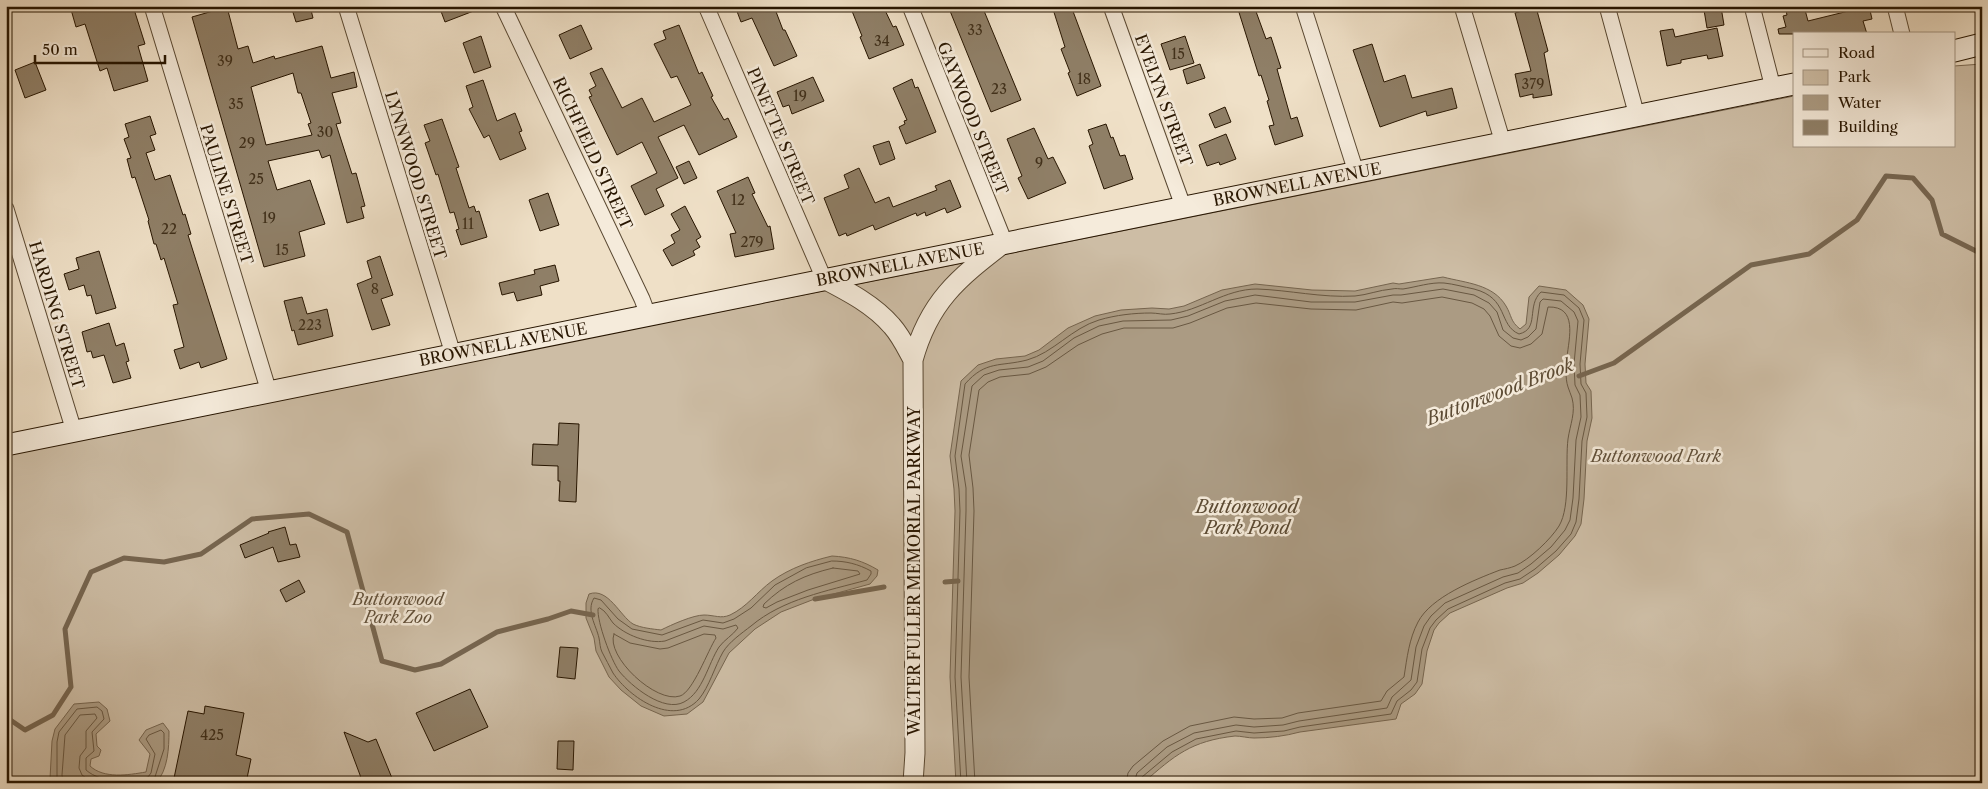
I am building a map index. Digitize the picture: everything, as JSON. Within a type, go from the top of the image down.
[{"type":"main road","points":[[1956,50],[1982,44]]},
{"type":"main road","points":[[1956,55],[1982,55]]},
{"type":"main road","name":"BROWNELL AVENUE","points":[[6,445],[1793,84]]},
{"type":"street","name":"PAULINE STREET","points":[[152,6],[269,392]]},
{"type":"street","name":"LYNNWOOD STREET","points":[[346,6],[453,354]]},
{"type":"street","name":"RICHFIELD STREET","points":[[503,6],[648,315]]},
{"type":"street","name":"PINETTE STREET","points":[[706,6],[824,279]]},
{"type":"street","name":"GAYWOOD STREET","points":[[910,6],[1005,242]]},
{"type":"street","name":"EVELYN STREET","points":[[1111,6],[1183,206]]},
{"type":"street","points":[[1303,6],[1356,172]]},
{"type":"street","points":[[1462,6],[1503,143]]},
{"type":"street","points":[[1606,6],[1637,116]]},
{"type":"street","points":[[1752,6],[1773,88]]},
{"type":"street","points":[[1895,6],[1902,32]]},
{"type":"street","name":"HARDING STREET","points":[[6,209],[74,431]]},
{"type":"street","name":"WALTER FULLER MEMORIAL PARKWAY","points":[[913,783],[915,753],[913,360],[923,331],[940,301],[962,276],[1005,242]]},
{"type":"street","points":[[824,279],[858,298],[881,314],[893,326],[913,360]]},
{"type":"green space","name":"Buttonwood Park","points":[[1982,64],[1982,783],[6,783],[6,455],[1793,96],[1793,148],[1956,148],[1956,66]]},
{"type":"water","name":"Buttonwood Park Pond","points":[[1443,277],[1470,283],[1494,293],[1501,299],[1513,321],[1520,329],[1526,324],[1529,297],[1539,286],[1566,290],[1583,305],[1589,319],[1585,364],[1586,383],[1591,391],[1592,418],[1587,441],[1581,524],[1575,536],[1559,555],[1523,583],[1450,613],[1439,623],[1434,630],[1427,651],[1422,684],[1415,694],[1401,704],[1396,719],[1266,738],[1235,736],[1220,738],[1184,751],[1143,783],[956,783],[950,677],[955,511],[950,456],[961,381],[978,365],[996,359],[1025,356],[1039,350],[1068,328],[1095,316],[1121,310],[1169,309],[1184,306],[1222,290],[1255,284],[1312,290],[1355,291],[1393,283],[1399,284]]},
{"type":"water","points":[[832,556],[851,558],[867,564],[878,570],[877,576],[870,584],[812,600],[781,612],[755,629],[729,653],[703,702],[687,714],[664,716],[641,706],[621,690],[609,677],[596,651],[594,638],[586,618],[586,603],[589,594],[596,593],[608,598],[633,624],[661,630],[699,615],[720,617],[730,615],[742,608],[779,576],[816,560]]},
{"type":"water","points":[[99,702],[107,709],[110,721],[96,734],[97,746],[101,750],[99,756],[91,759],[90,766],[102,773],[116,775],[146,772],[150,754],[139,740],[146,730],[163,723],[169,731],[168,751],[163,772],[156,783],[53,783],[50,779],[52,741],[55,729],[74,704]]},
{"type":"building","points":[[70,6],[133,6],[145,44],[138,46],[148,81],[114,91],[107,68],[100,71],[85,24],[76,27]]},
{"type":"building","points":[[291,6],[310,6],[313,18],[296,22]]},
{"type":"building","points":[[439,6],[483,6],[484,7],[445,22]]},
{"type":"building","points":[[735,6],[780,6],[775,9],[783,30],[785,30],[797,56],[774,66],[752,18],[741,22]]},
{"type":"building","points":[[850,6],[883,6],[893,27],[896,26],[904,45],[869,59]]},
{"type":"building","points":[[948,6],[982,6],[1021,100],[991,112]]},
{"type":"building","points":[[1052,6],[1071,6],[1101,86],[1077,96],[1061,49],[1065,47]]},
{"type":"building","points":[[1237,6],[1254,6],[1266,39],[1271,37],[1281,68],[1277,69],[1291,119],[1297,117],[1303,136],[1275,145],[1269,126],[1274,125],[1267,101],[1269,100],[1261,75],[1259,76]]},
{"type":"building","points":[[1785,6],[1804,6],[1808,21],[1869,6],[1872,19],[1863,21],[1866,32],[1793,32],[1793,34],[1779,34],[1778,29],[1786,27],[1783,16],[1787,15]]},
{"type":"building","points":[[227,7],[238,49],[248,46],[253,63],[274,56],[275,59],[322,46],[331,78],[354,72],[357,87],[332,93],[341,123],[336,124],[352,174],[356,173],[365,206],[361,207],[364,218],[347,223],[330,155],[322,158],[319,150],[268,161],[277,190],[310,180],[325,224],[299,232],[305,256],[264,267],[192,17]],"holes":[[[293,73],[298,93],[301,93],[311,123],[308,124],[312,135],[266,145],[251,87]]]},
{"type":"building","points":[[1536,7],[1548,51],[1544,53],[1552,95],[1533,98],[1533,94],[1520,97],[1515,74],[1531,71],[1515,13]]},
{"type":"building","points":[[1721,7],[1724,25],[1707,28],[1704,10]]},
{"type":"building","points":[[581,25],[592,49],[570,59],[559,35]]},
{"type":"building","points":[[679,25],[699,74],[702,72],[713,96],[711,97],[724,120],[728,118],[737,137],[699,155],[684,125],[658,137],[678,178],[656,189],[664,206],[645,215],[631,186],[657,173],[642,142],[617,155],[589,97],[592,96],[589,90],[596,86],[590,73],[602,68],[622,108],[642,98],[654,122],[691,105],[677,76],[671,78],[654,44],[666,39],[663,31]]},
{"type":"building","points":[[1717,28],[1723,56],[1708,59],[1707,55],[1681,60],[1681,63],[1667,66],[1660,31],[1673,29],[1675,37]]},
{"type":"building","points":[[481,36],[491,67],[474,73],[463,43]]},
{"type":"building","points":[[1185,36],[1194,63],[1170,70],[1161,44]]},
{"type":"building","points":[[1372,44],[1384,82],[1405,75],[1412,98],[1452,88],[1457,108],[1427,116],[1426,111],[1380,127],[1353,50]]},
{"type":"building","points":[[35,62],[46,90],[25,98],[15,70]]},
{"type":"building","points":[[1200,64],[1205,78],[1187,84],[1183,70]]},
{"type":"building","points":[[813,77],[824,101],[792,114],[789,105],[783,107],[777,92]]},
{"type":"building","points":[[912,79],[915,88],[918,87],[936,132],[906,144],[899,127],[905,124],[904,121],[907,120],[893,88]]},
{"type":"building","points":[[483,80],[497,121],[515,113],[522,131],[519,132],[526,149],[500,160],[489,135],[484,138],[469,109],[473,107],[466,86]]},
{"type":"building","points":[[1225,107],[1231,122],[1215,128],[1209,114]]},
{"type":"building","points":[[150,116],[156,134],[150,136],[155,150],[146,153],[155,180],[170,175],[183,215],[185,214],[191,234],[188,235],[227,359],[201,368],[199,362],[180,369],[174,350],[184,347],[173,305],[178,304],[164,258],[161,260],[156,244],[154,244],[149,220],[135,177],[132,178],[127,159],[131,158],[124,139],[129,137],[125,124]]},
{"type":"building","points":[[442,119],[459,167],[456,168],[469,208],[474,206],[476,212],[479,211],[487,237],[461,245],[456,230],[459,229],[454,212],[450,213],[438,174],[436,175],[425,143],[430,141],[424,125]]},
{"type":"building","points":[[1106,124],[1120,156],[1125,155],[1133,179],[1104,189],[1089,146],[1093,144],[1088,130]]},
{"type":"building","points":[[1034,128],[1048,159],[1053,157],[1066,183],[1028,199],[1018,178],[1022,176],[1007,139]]},
{"type":"building","points":[[1226,134],[1236,159],[1220,165],[1219,162],[1207,166],[1199,145]]},
{"type":"building","points":[[889,141],[895,159],[880,165],[873,146]]},
{"type":"building","points":[[689,161],[697,178],[684,184],[676,167]]},
{"type":"building","points":[[859,168],[875,203],[889,197],[893,207],[937,190],[935,186],[950,180],[961,207],[947,213],[945,208],[926,216],[925,212],[917,216],[916,213],[875,230],[873,225],[847,236],[846,233],[839,236],[824,198],[849,188],[844,175]]},
{"type":"building","points":[[748,177],[755,193],[752,194],[768,227],[770,226],[774,249],[735,257],[730,234],[736,233],[717,191]]},
{"type":"building","points":[[548,193],[559,225],[540,231],[529,200]]},
{"type":"building","points":[[685,206],[701,237],[696,240],[700,247],[693,251],[695,255],[672,266],[663,250],[675,243],[671,235],[680,230],[671,214]]},
{"type":"building","points":[[99,251],[116,308],[96,314],[91,295],[87,296],[84,285],[69,290],[64,274],[79,269],[76,258]]},
{"type":"building","points":[[380,256],[393,295],[381,299],[390,325],[372,330],[357,284],[372,278],[367,261]]},
{"type":"building","points":[[555,265],[559,281],[540,286],[542,295],[517,301],[514,292],[502,295],[499,283],[535,274],[534,270]]},
{"type":"building","points":[[302,297],[307,314],[327,309],[333,336],[298,345],[284,301]]},
{"type":"building","points":[[109,323],[116,346],[124,343],[129,361],[126,362],[131,378],[113,383],[104,355],[93,358],[91,351],[87,352],[82,332]]},
{"type":"building","points":[[559,423],[579,424],[576,502],[559,501],[560,481],[558,481],[558,466],[532,465],[533,444],[558,445]]},
{"type":"building","points":[[285,527],[290,545],[296,544],[300,557],[278,562],[273,547],[245,558],[240,545],[268,532]]},
{"type":"building","points":[[299,580],[305,592],[286,602],[280,590]]},
{"type":"building","points":[[560,647],[578,648],[575,679],[557,677]]},
{"type":"building","points":[[470,689],[488,727],[434,751],[416,713]]},
{"type":"building","points":[[205,706],[244,713],[236,755],[251,759],[246,783],[173,783],[188,711],[204,714]]},
{"type":"building","points":[[344,732],[368,742],[376,739],[394,783],[363,783]]},
{"type":"building","points":[[558,741],[574,741],[573,770],[557,769]]},
{"type":"waterway","name":"Buttonwood Brook","points":[[1579,376],[1614,363],[1751,265],[1809,254],[1857,220],[1886,176],[1913,178],[1932,200],[1942,234],[1978,252],[1982,250]]},
{"type":"waterway","name":"Buttonwood Brook","points":[[6,717],[25,730],[53,715],[71,687],[65,629],[91,572],[124,558],[164,562],[201,554],[252,519],[309,514],[347,532],[382,661],[415,670],[441,664],[497,632],[571,611],[593,615]]},
{"type":"waterway","name":"Buttonwood Brook","points":[[945,582],[958,581]]},
{"type":"waterway","name":"Buttonwood Brook","points":[[815,599],[884,587]]},
{"type":"park label","name":"Buttonwood Park Zoo","points":[[398,608]]}]
